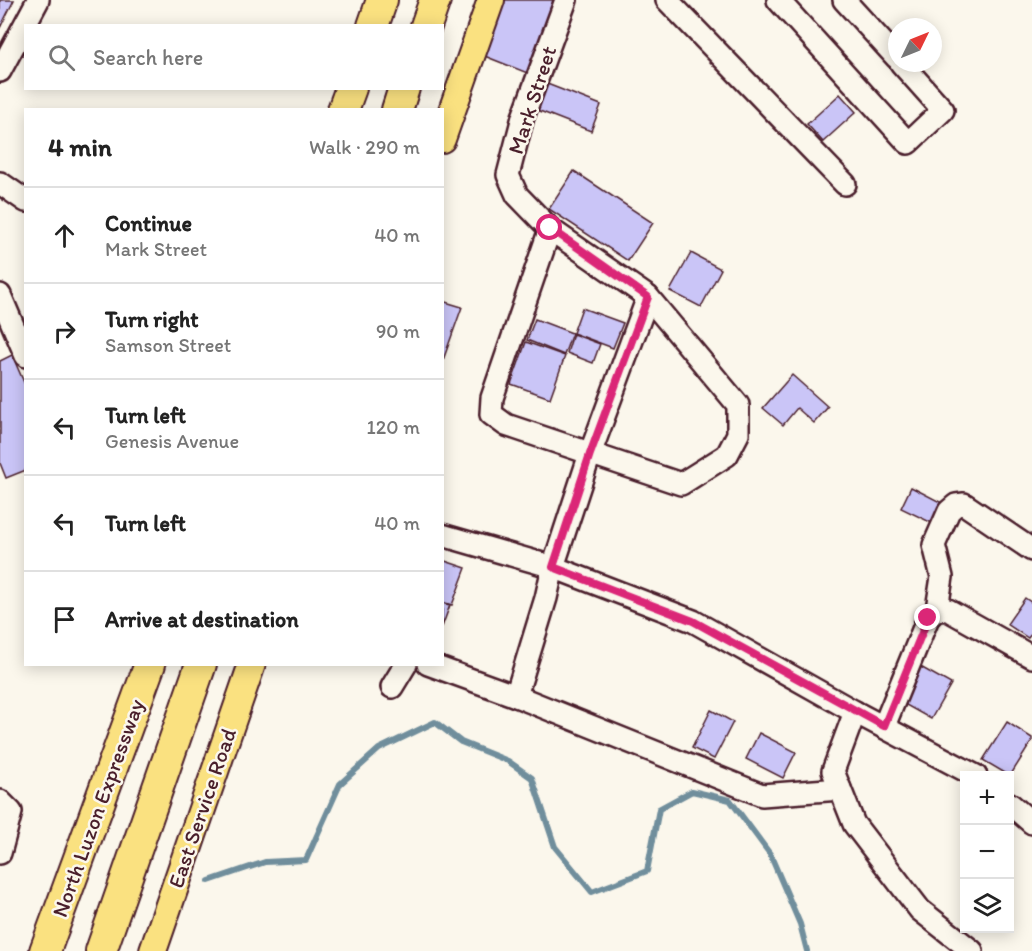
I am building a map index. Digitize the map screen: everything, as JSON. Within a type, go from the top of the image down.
[{"type":"highway","points":[[374,24],[382,0]]},
{"type":"highway","points":[[427,24],[435,0]]},
{"type":"highway","points":[[345,108],[350,90]]},
{"type":"highway","points":[[398,108],[403,90]]},
{"type":"highway","name":"North Luzon Expressway","points":[[45,951],[149,666]]},
{"type":"highway","points":[[100,951],[200,666]]},
{"type":"main road","points":[[444,133],[491,0]]},
{"type":"main road","name":"East Service Road","points":[[153,951],[251,666]]},
{"type":"street","points":[[25,24],[38,0]]},
{"type":"street","name":"Mark Street","points":[[566,0],[523,117],[508,175],[517,195],[550,228],[648,297],[738,405],[738,434],[727,455],[681,484],[590,454]]},
{"type":"street","points":[[777,0],[908,144],[944,110],[909,72]]},
{"type":"street","points":[[844,0],[888,48]]},
{"type":"street","points":[[673,2],[845,184]]},
{"type":"street","points":[[0,71],[24,26]]},
{"type":"street","points":[[0,183],[24,200]]},
{"type":"street","points":[[550,228],[492,398],[491,414],[506,425],[590,454]]},
{"type":"street","points":[[0,295],[24,351]]},
{"type":"street","points":[[516,696],[546,598],[553,567],[590,454],[648,297]]},
{"type":"street","points":[[884,726],[928,618],[937,609],[942,577],[934,545],[949,511],[956,505],[964,504],[1032,550]]},
{"type":"street","points":[[444,536],[553,567],[693,621],[967,771]]},
{"type":"street","points":[[937,609],[948,610],[1032,657]]},
{"type":"street","points":[[392,687],[405,666]]},
{"type":"street","points":[[434,666],[516,696],[762,795],[840,789]]},
{"type":"street","points":[[855,711],[833,771],[854,824],[920,910],[972,951]]},
{"type":"street","points":[[0,801],[11,812],[0,853]]},
{"type":"street","points":[[1014,807],[1032,823]]},
{"type":"building","points":[[0,0],[14,0],[0,28]]},
{"type":"building","points":[[502,0],[558,0],[530,74],[482,55]]},
{"type":"building","points":[[542,82],[601,105],[591,131],[532,108]]},
{"type":"building","points":[[840,94],[856,112],[823,142],[807,124]]},
{"type":"building","points":[[574,171],[653,223],[628,261],[549,209]]},
{"type":"building","points":[[691,253],[721,269],[701,307],[670,291]]},
{"type":"building","points":[[444,302],[462,307],[444,357]]},
{"type":"building","points":[[582,308],[623,323],[613,348],[573,333]]},
{"type":"building","points":[[535,319],[572,333],[564,355],[527,340]]},
{"type":"building","points":[[573,334],[600,344],[593,363],[567,353]]},
{"type":"building","points":[[526,342],[565,356],[550,398],[511,384]]},
{"type":"building","points":[[12,355],[24,382],[24,471],[6,478],[0,463],[0,361]]},
{"type":"building","points":[[792,375],[828,407],[814,423],[797,408],[783,425],[763,408]]},
{"type":"building","points":[[911,487],[944,504],[934,524],[901,508]]},
{"type":"building","points":[[444,561],[466,568],[452,605],[444,603]]},
{"type":"building","points":[[1025,598],[1032,603],[1032,633],[1028,638],[1007,624]]},
{"type":"building","points":[[444,604],[450,605],[444,622]]},
{"type":"building","points":[[917,665],[951,684],[931,719],[897,700]]},
{"type":"building","points":[[711,710],[733,722],[714,759],[692,748]]},
{"type":"building","points":[[1007,722],[1032,738],[1013,771],[1002,771],[983,760]]},
{"type":"building","points":[[759,733],[796,752],[783,778],[746,759]]},
{"type":"waterway","points":[[209,881],[265,862],[306,860],[340,784],[379,749],[435,722],[461,742],[508,761],[532,778],[555,847],[592,892],[647,871],[659,809],[692,791],[730,800],[770,854],[800,924],[807,951]]},
{"type":"route","points":[[550,228],[648,297],[590,454],[553,567],[693,621],[884,726],[928,618]]}]
